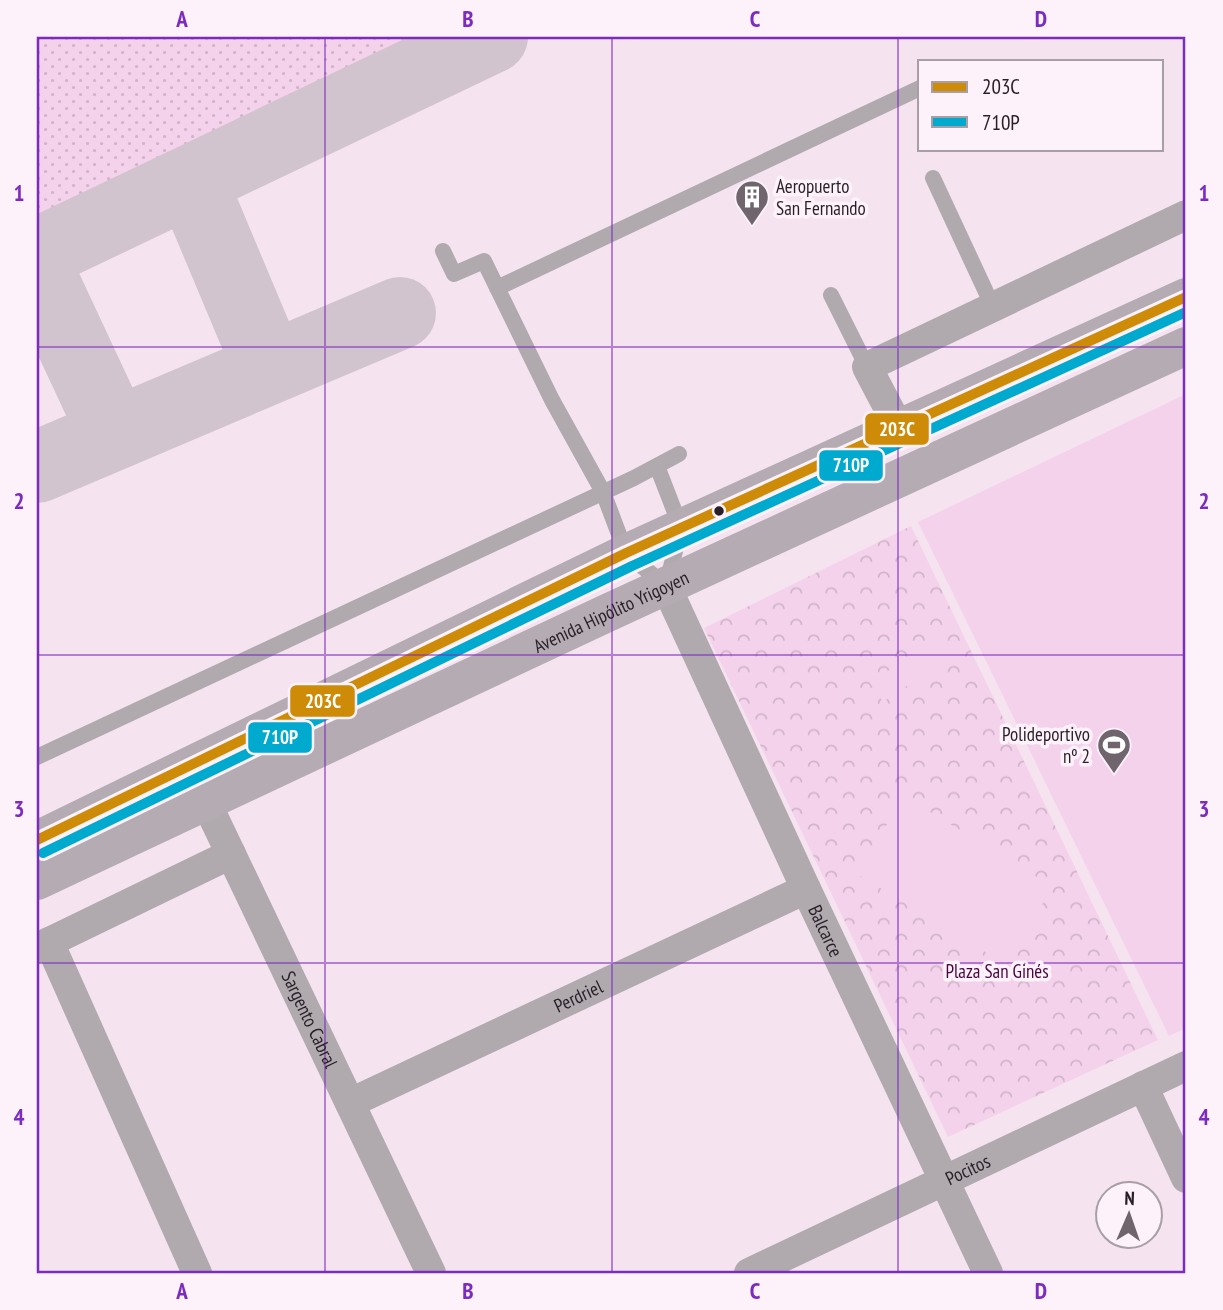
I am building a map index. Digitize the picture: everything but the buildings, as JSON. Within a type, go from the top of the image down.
[{"type":"main road","name":"Avenida Hipólito Yrigoyen","points":[[37,881],[198,783],[626,554],[1186,297]]},
{"type":"main road","name":"Avenida Hipólito Yrigoyen","points":[[37,840],[198,783],[666,586],[1186,346]]},
{"type":"street","points":[[899,428],[867,367],[1186,215]]},
{"type":"street","name":"Balcarce","points":[[666,586],[988,1273]]},
{"type":"street","name":"Sargento Cabral","points":[[198,783],[431,1273]]},
{"type":"street","points":[[197,1273],[43,945],[231,854]]},
{"type":"street","name":"Perdriel","points":[[350,1103],[806,889]]},
{"type":"street","name":"Pocitos","points":[[749,1273],[1186,1066]]},
{"type":"street","points":[[1143,1086],[1186,1178]]},
{"type":"lane","points":[[497,288],[918,89]]},
{"type":"lane","points":[[933,178],[993,307]]},
{"type":"lane","points":[[443,251],[454,274],[484,261],[552,400],[603,492],[626,554],[666,586],[681,528],[657,466]]},
{"type":"lane","points":[[831,295],[867,367]]},
{"type":"lane","points":[[37,757],[679,454]]},
{"type":"green space","points":[[37,37],[415,37],[37,216]]},
{"type":"green space","name":"Polideportivo nº 2","points":[[1186,394],[1186,1028],[1169,1036],[918,522]]},
{"type":"green space","name":"Plaza San Ginés","points":[[911,526],[1158,1040],[948,1137],[704,628]]},
{"type":"green space","points":[[942,634],[955,653],[883,702],[870,683]]},
{"type":"green space","points":[[904,796],[1053,887],[1005,964],[857,874]]},
{"type":"taxiway","points":[[37,254],[492,37]]},
{"type":"taxiway","points":[[191,181],[269,367]]},
{"type":"taxiway","points":[[37,268],[114,433]]},
{"type":"taxiway","points":[[37,467],[400,313]]},
{"type":"transit line","name":"203C","points":[[37,840],[626,553],[1186,297]]},
{"type":"transit line","name":"710P","points":[[43,853],[632,566],[1186,312]]},
{"type":"place","name":"Aeropuerto San Fernando","points":[[752,227]]},
{"type":"place","name":"Polideportivo nº 2","points":[[1114,775]]}]
